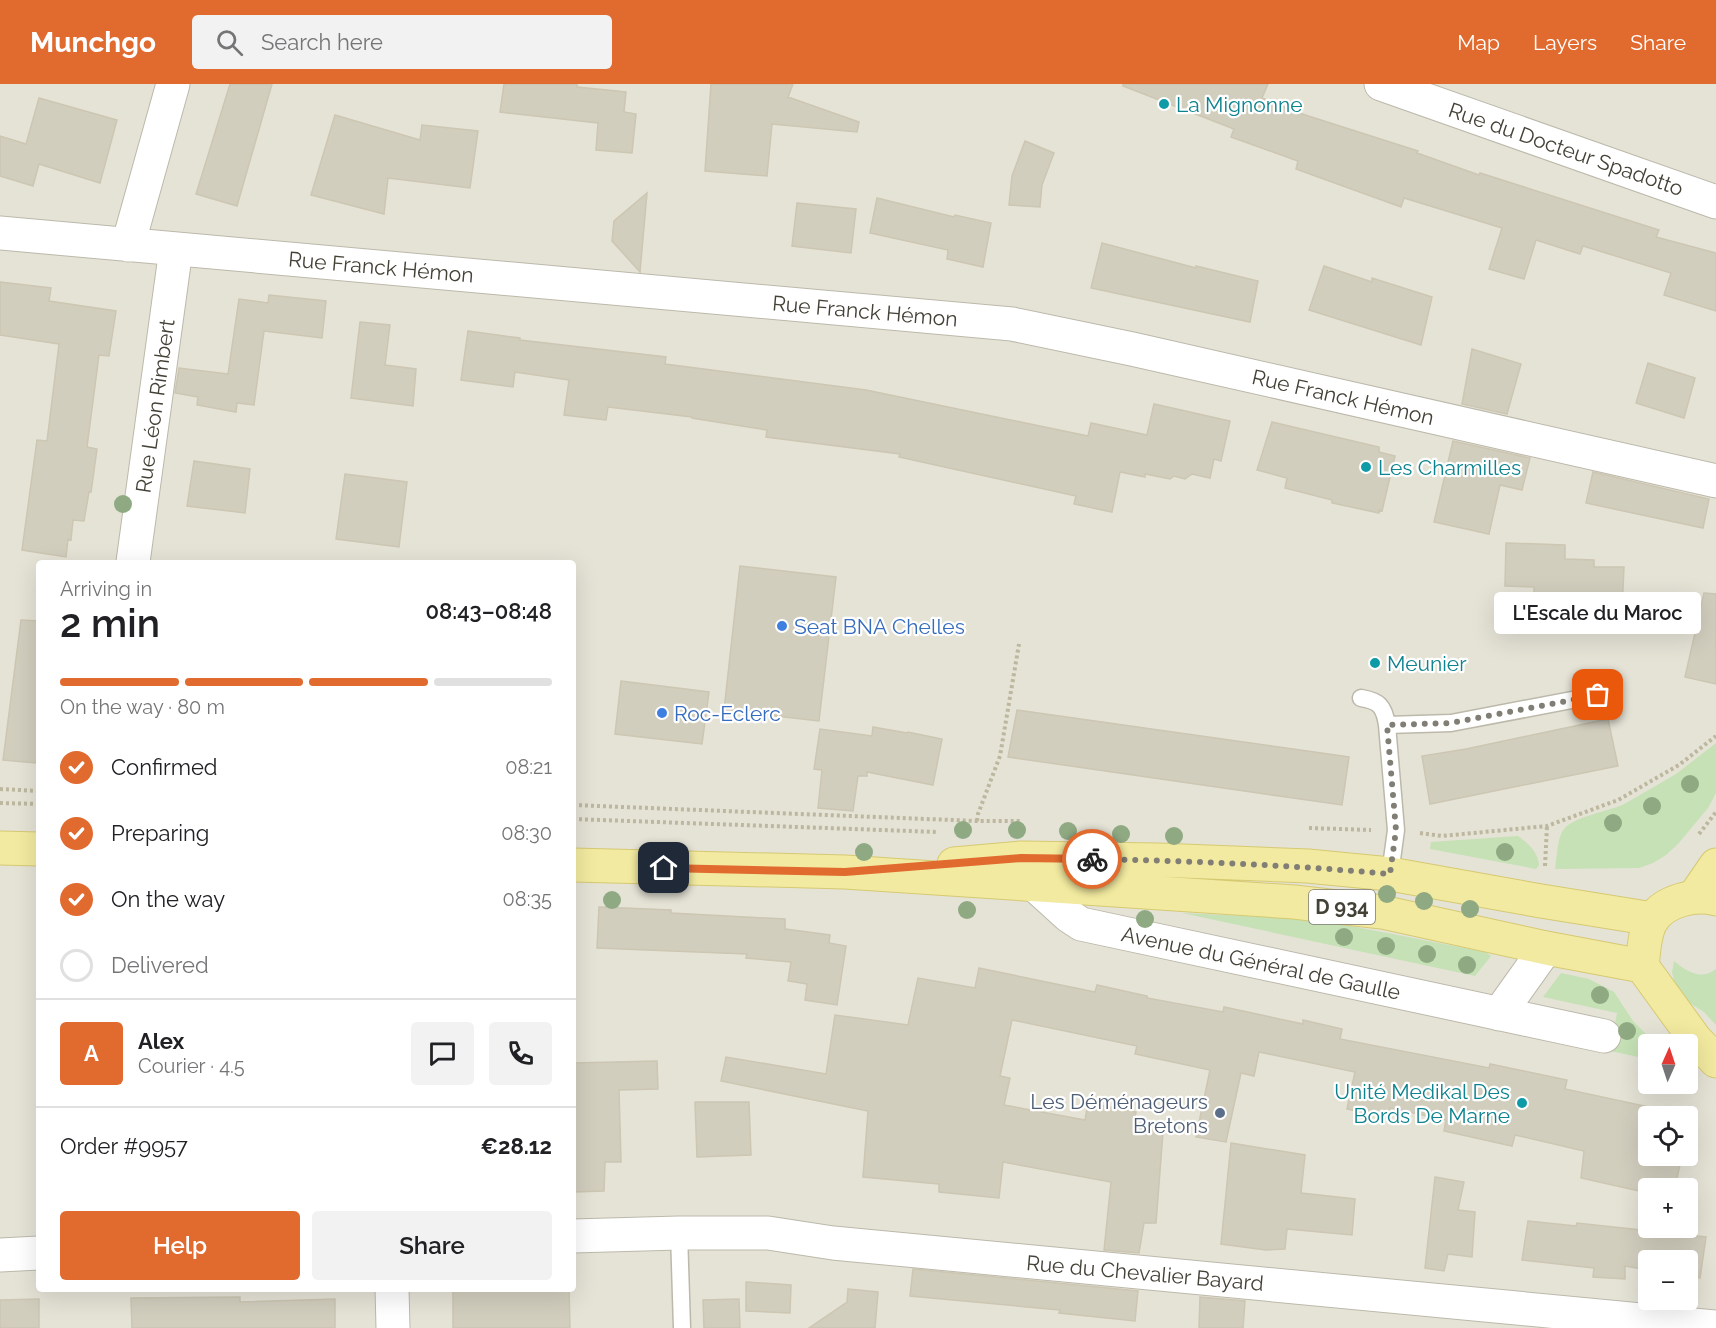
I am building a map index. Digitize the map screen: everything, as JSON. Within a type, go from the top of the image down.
[{"type":"main road","points":[[0,848],[36,849]]},
{"type":"main road","name":"Avenue du Général de Gaulle","points":[[845,872],[1021,858],[1158,860],[1308,866],[1390,874],[1653,919]]},
{"type":"main road","name":"Avenue du Général de Gaulle","points":[[576,865],[845,872],[1334,906],[1382,912],[1546,948],[1642,966]]},
{"type":"main road","points":[[1716,865],[1705,898],[1681,900],[1666,907],[1653,919],[1644,945],[1642,966],[1695,1039],[1716,1060]]},
{"type":"street","points":[[128,245],[173,84]]},
{"type":"street","name":"Rue du Docteur Spadotto","points":[[1381,84],[1716,202]]},
{"type":"street","name":"Rue Franck Hémon","points":[[0,233],[1012,324],[1716,481]]},
{"type":"street","name":"Rue Léon Rimbert","points":[[133,560],[176,249]]},
{"type":"street","name":"Avenue du Général de Gaulle","points":[[1036,886],[1081,924],[1604,1036]]},
{"type":"street","points":[[1499,1014],[1546,948]]},
{"type":"street","name":"Rue du Chevalier Bayard","points":[[576,1236],[768,1233],[833,1243],[1716,1327]]},
{"type":"street","points":[[0,1255],[36,1253]]},
{"type":"street","points":[[392,1292],[393,1328]]},
{"type":"lane","points":[[1387,725],[1451,723],[1598,695]]},
{"type":"lane","points":[[1361,698],[1374,700],[1380,705],[1387,725],[1396,830],[1390,874]]},
{"type":"lane","points":[[679,1233],[682,1328]]},
{"type":"path","points":[[977,821],[1000,756],[1019,644]]},
{"type":"path","points":[[1303,828],[1396,830],[1442,836],[1547,826],[1618,800],[1678,765],[1716,736]]},
{"type":"path","points":[[0,789],[36,790]]},
{"type":"path","points":[[0,803],[36,804]]},
{"type":"path","points":[[576,805],[977,821],[1021,820]]},
{"type":"path","points":[[1694,839],[1716,812]]},
{"type":"path","points":[[1545,867],[1547,826]]},
{"type":"shaded area","points":[[0,84],[1716,84],[1716,1328],[0,1328]]},
{"type":"green space","points":[[1716,743],[1716,793],[1708,808],[1666,855],[1639,868],[1555,869],[1559,840],[1566,827],[1582,818],[1626,803],[1676,774]]},
{"type":"green space","points":[[1518,836],[1535,852],[1539,865],[1536,869],[1430,849],[1431,842]]},
{"type":"green space","points":[[1182,913],[1290,918],[1346,925],[1485,952],[1491,956],[1475,976]]},
{"type":"green space","points":[[1674,961],[1689,971],[1699,974],[1710,973],[1716,969],[1716,1025],[1704,1012],[1688,1002],[1675,984],[1672,972]]},
{"type":"green space","points":[[1561,973],[1589,979],[1614,992],[1633,1021],[1646,1034],[1638,1034],[1638,1057],[1610,1051],[1617,1013],[1543,997]]},
{"type":"building","points":[[230,84],[272,84],[237,206],[196,194]]},
{"type":"building","points":[[504,84],[577,84],[577,87],[626,92],[624,112],[636,114],[632,153],[596,150],[598,123],[500,112]]},
{"type":"building","points":[[711,84],[793,84],[788,97],[859,122],[857,132],[772,124],[767,176],[705,171]]},
{"type":"building","points":[[1123,84],[1268,84],[1262,98],[1299,113],[1418,151],[1417,153],[1479,175],[1480,173],[1659,230],[1656,237],[1716,253],[1716,311],[1664,295],[1671,273],[1583,246],[1580,254],[1536,240],[1524,279],[1489,269],[1502,228],[1404,198],[1401,207],[1296,169],[1298,161],[1231,137],[1234,129],[1123,86]]},
{"type":"building","points":[[39,98],[117,120],[100,183],[39,164],[33,186],[0,176],[0,136],[26,144]]},
{"type":"building","points":[[335,115],[420,140],[422,125],[478,131],[470,188],[388,178],[384,214],[311,195]]},
{"type":"building","points":[[1025,141],[1054,153],[1042,185],[1040,207],[1009,205],[1012,176]]},
{"type":"building","points":[[647,193],[640,272],[612,241],[614,221]]},
{"type":"building","points":[[877,198],[954,217],[955,215],[991,223],[983,267],[947,259],[948,250],[870,233]]},
{"type":"building","points":[[797,203],[856,209],[851,253],[792,246]]},
{"type":"building","points":[[1102,243],[1196,268],[1196,266],[1258,281],[1250,322],[1091,288]]},
{"type":"building","points":[[1324,266],[1372,282],[1372,278],[1432,297],[1421,345],[1309,310]]},
{"type":"building","points":[[0,282],[51,288],[49,301],[116,311],[109,356],[99,355],[87,447],[97,449],[91,492],[89,492],[84,521],[73,520],[66,557],[22,550],[37,440],[47,441],[59,344],[0,335]]},
{"type":"building","points":[[269,295],[326,301],[322,338],[264,331],[254,405],[237,403],[236,412],[197,405],[198,397],[175,393],[179,368],[228,374],[239,299],[268,303]]},
{"type":"building","points":[[360,322],[390,325],[385,365],[416,369],[413,406],[351,398]]},
{"type":"building","points":[[468,331],[520,338],[520,340],[666,357],[665,364],[866,390],[1088,436],[1091,423],[1147,435],[1154,404],[1230,421],[1221,461],[1214,459],[1210,478],[1192,474],[1185,479],[1174,476],[1170,479],[1120,472],[1112,512],[1074,504],[1076,496],[899,457],[900,454],[766,437],[767,430],[692,417],[608,407],[606,420],[564,415],[569,380],[515,372],[513,387],[461,380]]},
{"type":"building","points":[[1472,349],[1521,364],[1507,414],[1462,404]]},
{"type":"building","points":[[1648,363],[1695,378],[1684,418],[1636,403]]},
{"type":"building","points":[[1272,422],[1379,447],[1379,452],[1395,456],[1382,511],[1379,510],[1379,513],[1332,503],[1332,500],[1285,488],[1287,478],[1257,470]]},
{"type":"building","points":[[1453,441],[1530,458],[1522,490],[1500,485],[1489,534],[1434,522]]},
{"type":"building","points":[[194,461],[250,469],[245,513],[187,506]]},
{"type":"building","points":[[1593,472],[1709,499],[1703,528],[1586,503]]},
{"type":"building","points":[[345,474],[407,482],[399,547],[336,539]]},
{"type":"building","points":[[1506,543],[1565,545],[1565,559],[1594,560],[1594,567],[1624,567],[1622,610],[1593,609],[1593,603],[1564,602],[1564,595],[1534,594],[1534,587],[1505,586]]},
{"type":"building","name":"Seat BNA Chelles","points":[[740,566],[836,577],[819,721],[724,710]]},
{"type":"building","points":[[1704,593],[1716,594],[1716,684],[1685,677]]},
{"type":"building","points":[[21,620],[36,621],[36,763],[3,760]]},
{"type":"building","name":"Roc-Eclerc","points":[[621,681],[709,692],[702,744],[615,734]]},
{"type":"building","points":[[1017,710],[1349,757],[1342,805],[1008,757]]},
{"type":"building","points":[[1608,719],[1618,766],[1430,804],[1422,756]]},
{"type":"building","points":[[873,727],[942,739],[933,785],[867,772],[867,776],[858,776],[853,811],[818,808],[822,770],[814,769],[820,729],[872,736]]},
{"type":"building","points":[[599,907],[785,919],[785,929],[830,935],[829,943],[846,946],[837,1005],[805,1000],[807,984],[788,981],[791,962],[746,958],[747,954],[597,948]]},
{"type":"building","points":[[979,968],[1095,992],[1097,985],[1147,996],[1147,998],[1223,1012],[1224,1007],[1303,1024],[1303,1020],[1342,1029],[1340,1039],[1489,1068],[1490,1064],[1567,1080],[1565,1089],[1644,1106],[1638,1106],[1638,1166],[1680,1166],[1677,1178],[1638,1178],[1638,1191],[1581,1178],[1584,1151],[1515,1135],[1512,1146],[1444,1131],[1446,1120],[1390,1108],[1388,1118],[1347,1109],[1355,1072],[1259,1052],[1254,1076],[1241,1073],[1226,1142],[1196,1137],[1210,1070],[1135,1054],[1137,1046],[1012,1020],[1000,1076],[1010,1078],[1004,1105],[1085,1120],[1088,1103],[1136,1112],[1133,1127],[1163,1132],[1156,1223],[1144,1223],[1139,1253],[1104,1250],[1111,1182],[1003,1162],[999,1198],[939,1192],[939,1184],[863,1177],[868,1111],[721,1081],[726,1057],[826,1074],[835,1015],[908,1025],[918,978],[975,988]]},
{"type":"building","points":[[657,1061],[658,1089],[619,1090],[621,1162],[605,1162],[604,1191],[576,1192],[576,1063]]},
{"type":"building","points":[[695,1102],[749,1102],[751,1155],[697,1157]]},
{"type":"building","points":[[1231,1143],[1305,1155],[1301,1193],[1355,1199],[1352,1235],[1287,1229],[1285,1249],[1266,1250],[1221,1244]]},
{"type":"building","points":[[1435,1177],[1464,1182],[1458,1210],[1475,1212],[1472,1257],[1448,1254],[1444,1271],[1425,1268]]},
{"type":"building","points":[[1528,1221],[1576,1226],[1577,1223],[1638,1230],[1638,1238],[1706,1237],[1700,1278],[1698,1278],[1698,1250],[1638,1250],[1638,1268],[1625,1266],[1625,1279],[1593,1277],[1594,1268],[1522,1260]]},
{"type":"building","points":[[913,1269],[1138,1291],[1135,1321],[1059,1313],[1060,1310],[910,1296]]},
{"type":"building","points":[[746,1282],[791,1285],[790,1313],[746,1311]]},
{"type":"building","points":[[848,1289],[878,1292],[875,1328],[809,1328],[847,1302]]},
{"type":"building","points":[[453,1292],[569,1292],[570,1328],[453,1328]]},
{"type":"building","points":[[240,1297],[240,1302],[335,1299],[335,1328],[132,1328],[131,1298]]},
{"type":"building","points":[[1200,1297],[1245,1301],[1243,1328],[1199,1328]]},
{"type":"building","points":[[39,1299],[39,1328],[0,1328],[0,1300]]},
{"type":"building","points":[[739,1299],[740,1328],[704,1328],[703,1300]]},
{"type":"way so far","points":[[1092,859],[1308,866],[1390,874],[1396,830],[1387,725],[1451,723],[1598,695]]},
{"type":"place","name":"La Mignonne","points":[[1164,104]]},
{"type":"place","name":"Les Charmilles","points":[[1366,467]]},
{"type":"place","name":"Seat BNA Chelles","points":[[782,626]]},
{"type":"place","name":"Meunier","points":[[1375,663]]},
{"type":"place","name":"L'Escale du Maroc","points":[[1598,695]]},
{"type":"place","name":"Roc-Eclerc","points":[[662,713]]},
{"type":"place","name":"Unité Medikal Des Bords De Marne","points":[[1522,1103]]},
{"type":"place","name":"Les Déménageurs Bretons","points":[[1220,1113]]},
{"type":"route","points":[[664,868],[845,872],[1021,858],[1092,859]]}]
